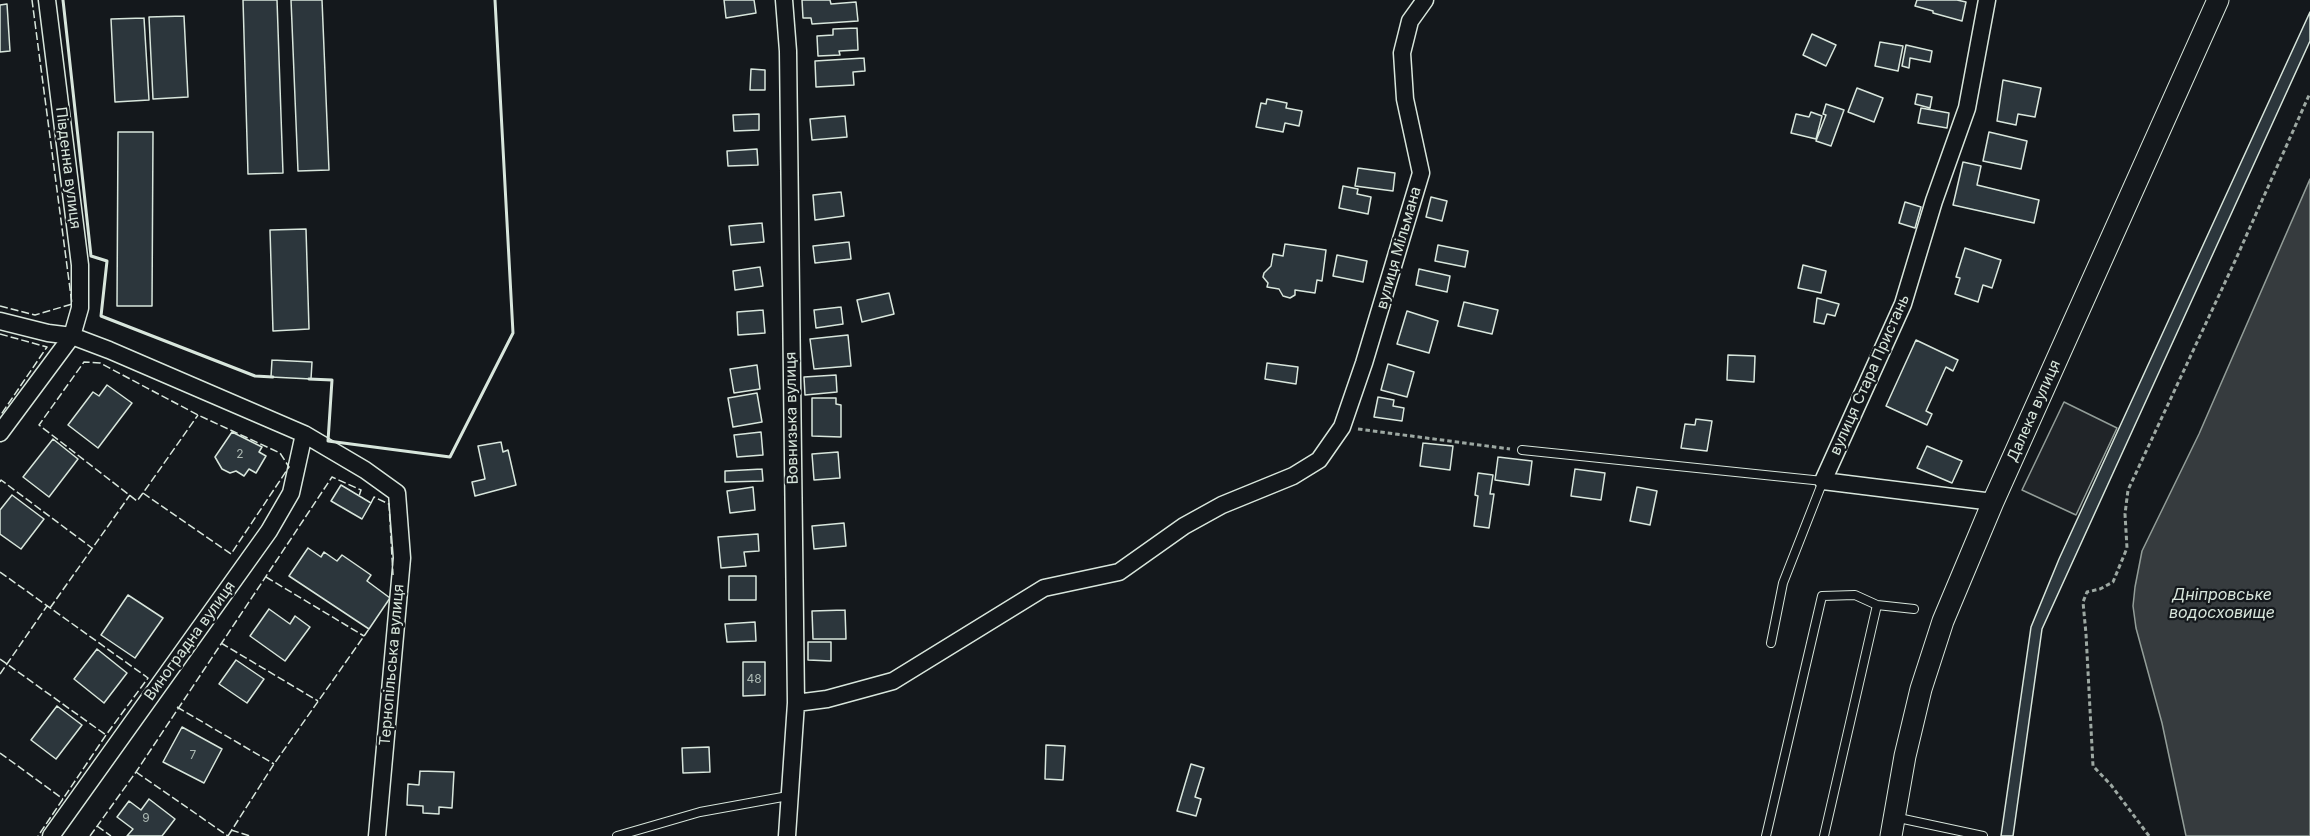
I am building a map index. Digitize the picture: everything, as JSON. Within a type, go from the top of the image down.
[{"type":"street","name":"Південна вулиця","points":[[47,0],[80,265],[80,308],[72,336]]},
{"type":"street","name":"Вовнизька вулиця","points":[[784,0],[788,51],[796,703],[787,836]]},
{"type":"street","name":"вулиця Мільмана","points":[[796,703],[827,699],[893,681],[1044,588],[1119,572],[1193,521],[1222,505],[1293,476],[1319,460],[1342,427],[1421,173],[1405,99],[1402,53],[1410,21],[1425,0]]},
{"type":"street","name":"вулиця Стара Пристань","points":[[1823,481],[1903,304],[1934,201],[1967,108],[1987,0]]},
{"type":"street","name":"Далека вулиця","points":[[1892,826],[1905,756],[1942,621],[2218,0]]},
{"type":"street","points":[[0,321],[48,333],[72,336],[304,434]]},
{"type":"street","points":[[0,433],[72,336]]},
{"type":"street","name":"Тернопільська вулиця","points":[[304,434],[365,470],[397,493],[402,558],[376,836]]},
{"type":"street","name":"Виноградна вулиця","points":[[51,836],[269,531],[291,493],[304,434]]},
{"type":"street","points":[[1823,481],[1993,502]]},
{"type":"lane","points":[[1522,450],[1823,481],[1784,583],[1771,643]]},
{"type":"lane","points":[[1766,836],[1822,596],[1855,595],[1877,605],[1914,609]]},
{"type":"lane","points":[[1824,836],[1877,605]]},
{"type":"lane","points":[[618,836],[700,812],[788,796]]},
{"type":"lane","points":[[1892,826],[1983,836]]},
{"type":"path","points":[[2149,836],[2111,785],[2093,766],[2083,602],[2087,592],[2100,589],[2113,582],[2127,548],[2125,514],[2128,490],[2235,261],[2310,93]]},
{"type":"path","points":[[1342,427],[1522,450]]},
{"type":"shaded area","points":[[2064,402],[2117,428],[2076,515],[2022,490]]},
{"type":"water","name":"Дніпровське водосховище","points":[[2310,179],[2310,836],[2186,836],[2162,723],[2136,628],[2133,606],[2135,587],[2142,551],[2199,434]]},
{"type":"building","points":[[243,0],[277,0],[283,173],[248,174]]},
{"type":"building","points":[[291,0],[322,0],[329,170],[298,171]]},
{"type":"building","points":[[724,0],[754,0],[756,13],[726,18]]},
{"type":"building","points":[[802,0],[830,0],[831,4],[856,2],[858,21],[812,24],[811,18],[803,18]]},
{"type":"building","points":[[1917,0],[1966,2],[1962,21],[1915,6]]},
{"type":"building","points":[[7,4],[10,51],[0,52],[0,5]]},
{"type":"building","points":[[2310,12],[2310,41],[2042,629],[2013,836],[2001,836],[2031,627],[2059,559]]},
{"type":"building","points":[[184,16],[188,97],[153,99],[149,17]]},
{"type":"building","points":[[144,18],[149,100],[115,102],[111,19]]},
{"type":"building","points":[[857,28],[858,50],[839,51],[840,55],[818,56],[817,36],[833,35],[833,29]]},
{"type":"building","points":[[1812,34],[1836,45],[1826,66],[1803,55]]},
{"type":"building","points":[[1880,42],[1903,46],[1898,71],[1875,66]]},
{"type":"building","points":[[1906,45],[1932,51],[1930,62],[1910,58],[1909,68],[1902,66]]},
{"type":"building","points":[[864,58],[865,71],[853,72],[854,85],[816,87],[815,61]]},
{"type":"building","points":[[751,69],[765,70],[765,90],[750,90]]},
{"type":"building","points":[[2003,80],[2041,88],[2035,117],[2018,114],[2016,125],[1997,121]]},
{"type":"building","points":[[1857,88],[1883,98],[1874,122],[1848,112]]},
{"type":"building","points":[[1917,94],[1932,97],[1930,108],[1915,104]]},
{"type":"building","points":[[1267,99],[1287,103],[1286,108],[1302,111],[1299,126],[1285,123],[1283,132],[1256,127],[1261,103],[1266,104]]},
{"type":"building","points":[[1826,104],[1844,110],[1831,146],[1816,141],[1826,115],[1823,114]]},
{"type":"building","points":[[1921,108],[1949,113],[1947,128],[1918,123]]},
{"type":"building","points":[[1811,112],[1822,116],[1816,139],[1791,133],[1796,114],[1809,117]]},
{"type":"building","points":[[759,114],[759,130],[734,131],[733,115]]},
{"type":"building","points":[[845,116],[847,137],[812,140],[810,119]]},
{"type":"building","points":[[118,132],[153,132],[152,306],[117,306]]},
{"type":"building","points":[[1989,132],[2027,141],[2021,169],[1983,161]]},
{"type":"building","points":[[757,149],[758,165],[728,166],[727,151]]},
{"type":"building","points":[[1963,162],[1981,166],[1977,185],[2039,200],[2034,223],[1953,205]]},
{"type":"building","points":[[1358,168],[1395,173],[1393,191],[1355,186]]},
{"type":"building","points":[[1343,186],[1358,189],[1357,194],[1371,197],[1368,214],[1339,208]]},
{"type":"building","points":[[841,192],[844,216],[815,220],[813,195]]},
{"type":"building","points":[[1431,197],[1447,201],[1442,221],[1426,217]]},
{"type":"building","points":[[1905,202],[1921,207],[1915,228],[1899,223]]},
{"type":"building","points":[[762,223],[764,242],[731,245],[729,226]]},
{"type":"building","points":[[306,229],[309,329],[273,331],[270,230]]},
{"type":"building","points":[[849,242],[851,259],[815,263],[813,246]]},
{"type":"building","points":[[1285,244],[1326,250],[1322,281],[1317,280],[1315,293],[1295,290],[1295,295],[1290,298],[1283,296],[1279,289],[1267,287],[1268,283],[1263,277],[1264,273],[1271,266],[1273,254],[1283,256]]},
{"type":"building","points":[[1438,245],[1468,251],[1465,267],[1435,261]]},
{"type":"building","points":[[1965,248],[2001,260],[1992,288],[1983,285],[1978,302],[1955,294],[1960,278],[1956,277]]},
{"type":"building","points":[[1337,255],[1367,261],[1363,282],[1333,276]]},
{"type":"building","points":[[1803,265],[1826,271],[1821,293],[1798,288]]},
{"type":"building","points":[[760,267],[763,286],[735,290],[733,271]]},
{"type":"building","points":[[1419,269],[1450,276],[1447,292],[1416,285]]},
{"type":"building","points":[[889,293],[894,314],[862,322],[857,300]]},
{"type":"building","points":[[1817,298],[1839,304],[1835,316],[1827,314],[1824,324],[1814,322]]},
{"type":"building","points":[[1464,302],[1498,310],[1492,334],[1458,326]]},
{"type":"building","points":[[841,307],[843,324],[816,328],[814,310]]},
{"type":"building","points":[[763,310],[765,333],[738,335],[737,312]]},
{"type":"building","points":[[1407,311],[1438,321],[1429,353],[1397,344]]},
{"type":"building","points":[[848,335],[851,366],[814,369],[810,339]]},
{"type":"building","points":[[1916,340],[1958,360],[1953,371],[1946,367],[1926,411],[1932,414],[1927,425],[1886,406]]},
{"type":"building","points":[[1728,355],[1755,356],[1754,382],[1727,380]]},
{"type":"building","points":[[272,360],[312,362],[311,379],[271,377]]},
{"type":"building","points":[[1267,363],[1298,367],[1296,384],[1265,379]]},
{"type":"building","points":[[1388,364],[1414,372],[1407,397],[1381,390]]},
{"type":"building","points":[[757,365],[760,389],[734,393],[730,369]]},
{"type":"building","points":[[836,375],[837,392],[805,395],[804,377]]},
{"type":"building","points":[[107,385],[132,403],[98,448],[68,425],[93,392],[99,396]]},
{"type":"building","points":[[757,393],[762,422],[733,427],[728,398]]},
{"type":"building","points":[[1378,397],[1394,400],[1393,406],[1404,408],[1402,421],[1374,417]]},
{"type":"building","points":[[812,398],[836,398],[836,404],[841,405],[841,437],[812,436]]},
{"type":"building","points":[[1696,419],[1712,421],[1707,451],[1681,448],[1685,424],[1695,425]]},
{"type":"building","points":[[232,432],[262,447],[259,452],[266,456],[256,473],[249,469],[244,476],[236,471],[230,473],[222,469],[215,457]]},
{"type":"building","points":[[761,432],[763,455],[737,457],[734,435]]},
{"type":"building","points":[[53,439],[78,459],[49,497],[23,477]]},
{"type":"building","points":[[501,442],[503,452],[508,450],[516,485],[475,496],[472,482],[485,479],[478,446]]},
{"type":"building","points":[[1423,443],[1453,446],[1450,470],[1420,466]]},
{"type":"building","points":[[1927,446],[1962,461],[1952,483],[1917,468]]},
{"type":"building","points":[[838,452],[840,478],[814,480],[812,454]]},
{"type":"building","points":[[1498,457],[1532,461],[1529,485],[1495,480]]},
{"type":"building","points":[[762,469],[763,481],[725,482],[725,471]]},
{"type":"building","points":[[1575,469],[1605,473],[1601,500],[1571,496]]},
{"type":"building","points":[[1478,473],[1493,475],[1490,494],[1494,494],[1489,528],[1474,526]]},
{"type":"building","points":[[341,485],[371,503],[362,519],[331,501]]},
{"type":"building","points":[[753,487],[755,510],[730,513],[727,491]]},
{"type":"building","points":[[1637,487],[1657,491],[1650,525],[1630,521]]},
{"type":"building","points":[[12,495],[44,519],[21,549],[0,534],[0,510]]},
{"type":"building","points":[[844,523],[846,546],[814,549],[812,526]]},
{"type":"building","points":[[758,534],[759,551],[744,552],[746,566],[721,568],[718,537]]},
{"type":"building","points":[[308,548],[321,557],[324,552],[337,561],[342,555],[371,575],[367,581],[390,598],[369,629],[289,576]]},
{"type":"building","points":[[729,576],[756,576],[756,600],[729,600]]},
{"type":"building","points":[[128,595],[163,618],[135,658],[101,635]]},
{"type":"building","points":[[269,609],[290,624],[295,616],[310,627],[285,661],[250,636]]},
{"type":"building","points":[[845,610],[846,639],[813,639],[812,611]]},
{"type":"building","points":[[755,622],[756,641],[727,642],[725,624]]},
{"type":"building","points":[[808,642],[831,642],[831,661],[808,660]]},
{"type":"building","points":[[97,649],[127,673],[104,703],[74,679]]},
{"type":"building","points":[[236,660],[264,679],[247,703],[219,684]]},
{"type":"building","points":[[743,662],[765,662],[765,695],[743,696]]},
{"type":"building","points":[[57,706],[82,725],[56,759],[31,740]]},
{"type":"building","points":[[182,727],[222,749],[204,783],[163,762]]},
{"type":"building","points":[[1046,745],[1065,746],[1063,780],[1045,779]]},
{"type":"building","points":[[709,747],[710,772],[683,773],[682,748]]},
{"type":"building","points":[[1191,764],[1204,768],[1195,797],[1201,799],[1196,816],[1177,811]]},
{"type":"building","points":[[420,771],[454,772],[452,808],[439,807],[439,814],[423,813],[423,806],[407,805],[408,784],[419,785]]},
{"type":"building","points":[[149,799],[175,819],[162,836],[127,836],[133,829],[117,817],[129,801],[141,810]]},
{"type":"fence","points":[[0,306],[35,315],[72,304],[32,0]]},
{"type":"fence","points":[[0,334],[47,347],[0,416]]},
{"type":"fence","points":[[143,493],[231,554],[289,467],[280,453],[198,415],[100,363],[84,362],[39,425],[137,501],[198,415]]},
{"type":"fence","points":[[90,836],[136,772],[332,477],[361,490],[359,496]]},
{"type":"fence","points":[[0,482],[1,480],[92,548]]},
{"type":"fence","points":[[50,608],[130,495]]},
{"type":"fence","points":[[371,503],[374,497],[389,504],[393,575]]},
{"type":"fence","points":[[0,572],[148,678],[106,735],[38,836]]},
{"type":"fence","points":[[266,577],[364,636]]},
{"type":"fence","points":[[0,674],[47,606]]},
{"type":"fence","points":[[228,836],[274,764],[369,629]]},
{"type":"fence","points":[[221,643],[318,701]]},
{"type":"fence","points":[[0,659],[106,735]]},
{"type":"fence","points":[[177,707],[274,764]]},
{"type":"fence","points":[[0,753],[63,799]]},
{"type":"fence","points":[[136,772],[228,836]]},
{"type":"fence","points":[[97,826],[111,836]]},
{"type":"fence","points":[[231,830],[250,836]]},
{"type":"wall","points":[[63,0],[91,256],[107,261],[101,316],[255,376],[273,377]]},
{"type":"wall","points":[[309,379],[332,380],[328,441],[450,457],[513,333],[495,0]]}]
